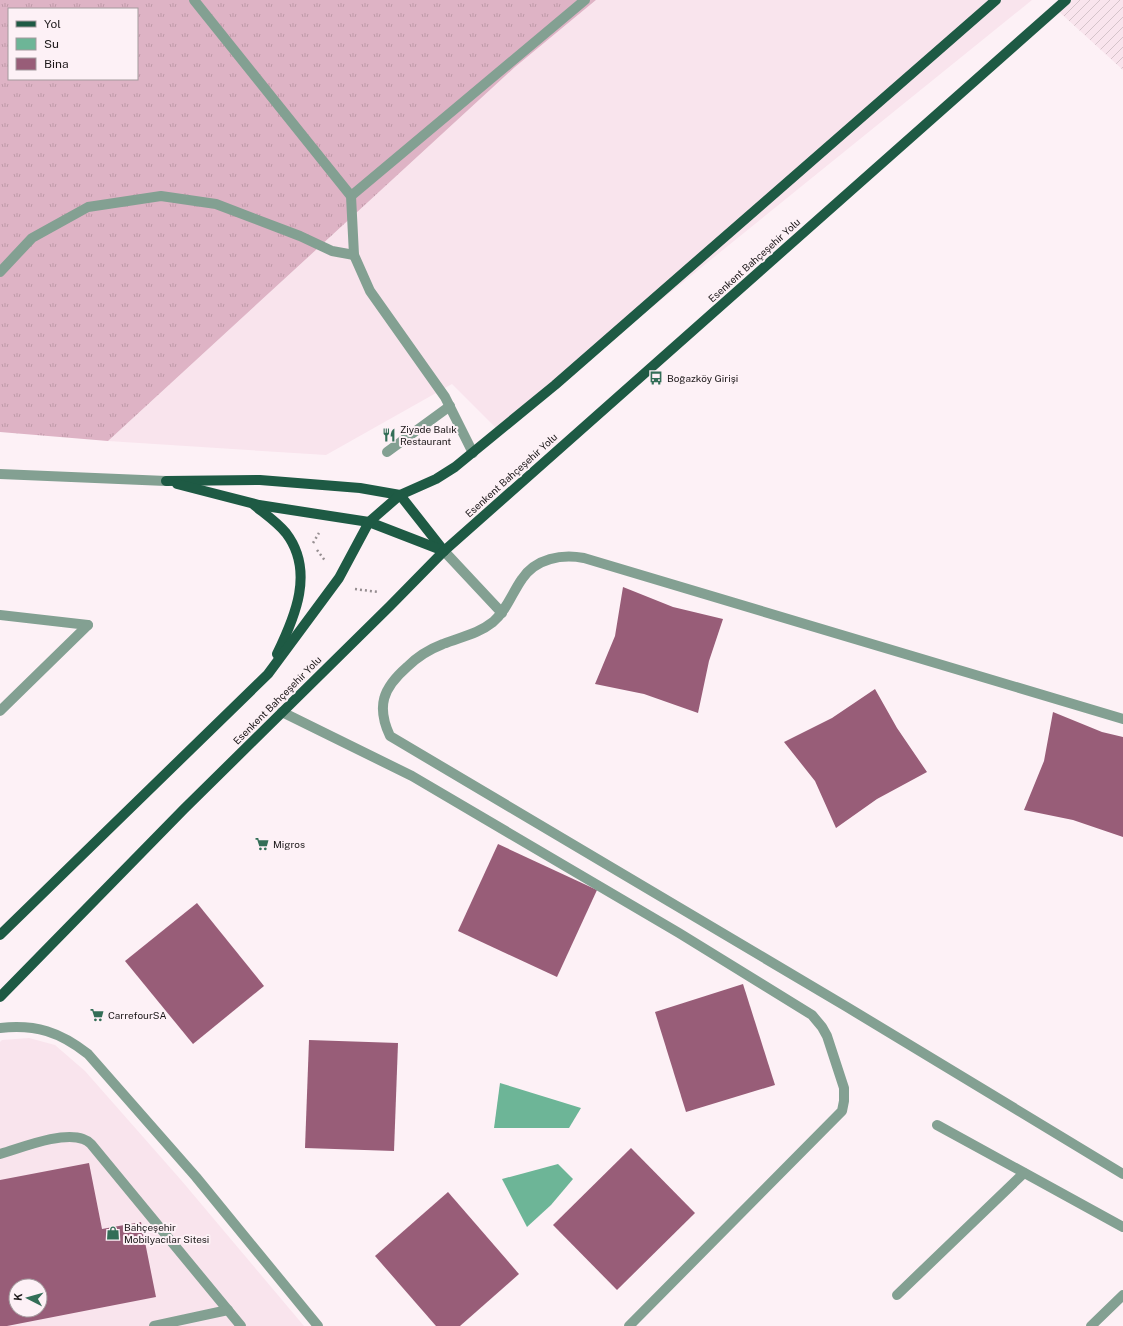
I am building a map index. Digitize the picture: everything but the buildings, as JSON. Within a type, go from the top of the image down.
[{"type":"main road","points":[[0,935],[268,674],[339,578],[369,522],[400,495],[436,479],[455,467],[555,386],[996,0]]},
{"type":"main road","name":"Esenkent Bahçeşehir Yolu","points":[[0,998],[190,804],[444,551],[1066,0]]},
{"type":"main road","points":[[166,481],[260,480],[360,488],[400,495],[444,551]]},
{"type":"main road","points":[[166,481],[253,504],[369,522],[444,551]]},
{"type":"main road","points":[[253,504],[286,533],[296,552],[301,570],[301,583],[292,622],[268,674]]},
{"type":"street","points":[[194,0],[351,196],[354,255],[370,291],[441,390],[473,453]]},
{"type":"street","points":[[351,196],[585,0]]},
{"type":"street","points":[[0,272],[32,238],[88,207],[161,196],[216,204],[300,236],[332,251],[354,255]]},
{"type":"street","points":[[388,452],[450,406]]},
{"type":"street","points":[[0,474],[166,481]]},
{"type":"street","points":[[444,551],[502,613]]},
{"type":"street","points":[[1123,718],[573,556],[561,556],[549,559],[530,570],[522,578],[502,613],[482,629],[471,635],[426,652],[412,662],[391,682],[386,692],[382,715],[390,736],[840,1003],[1123,1174]]},
{"type":"street","points":[[0,615],[88,625],[0,711]]},
{"type":"street","points":[[282,712],[419,780],[679,933],[812,1015],[822,1027],[827,1036],[844,1088],[842,1111],[629,1326]]},
{"type":"street","points":[[0,1028],[15,1026],[36,1028],[52,1032],[72,1042],[88,1054],[196,1177],[318,1326]]},
{"type":"street","points":[[937,1125],[1123,1226]]},
{"type":"street","points":[[0,1154],[57,1138],[70,1137],[83,1139],[91,1144],[241,1326]]},
{"type":"street","points":[[897,1295],[1024,1173]]},
{"type":"street","points":[[1092,1326],[1123,1295]]},
{"type":"street","points":[[154,1326],[228,1310]]},
{"type":"path","points":[[296,552],[312,544],[331,516]]},
{"type":"shaded area","points":[[596,0],[1032,0],[499,431],[452,384],[326,455],[108,441],[515,67]]},
{"type":"shaded area","points":[[1066,0],[1123,0],[1123,70],[1056,9]]},
{"type":"shaded area","name":"Bahçeşehir Mobilyacılar Sitesi","points":[[29,1038],[55,1045],[85,1071],[181,1180],[304,1326],[0,1326],[0,1042],[2,1040]]},
{"type":"green space","points":[[0,0],[596,0],[515,67],[108,441],[0,432]]},
{"type":"water","points":[[500,1083],[581,1108],[569,1128],[494,1128]]},
{"type":"water","points":[[558,1164],[573,1179],[551,1205],[527,1227],[502,1179]]},
{"type":"place","name":"Boğazköy Girişi","points":[[656,378]]},
{"type":"place","name":"Ziyade Balık Restaurant","points":[[389,435]]},
{"type":"place","name":"Migros","points":[[262,844]]},
{"type":"place","name":"CarrefourSA","points":[[97,1015]]},
{"type":"place","name":"Bahçeşehir Mobilyacılar Sitesi","points":[[113,1233]]}]
